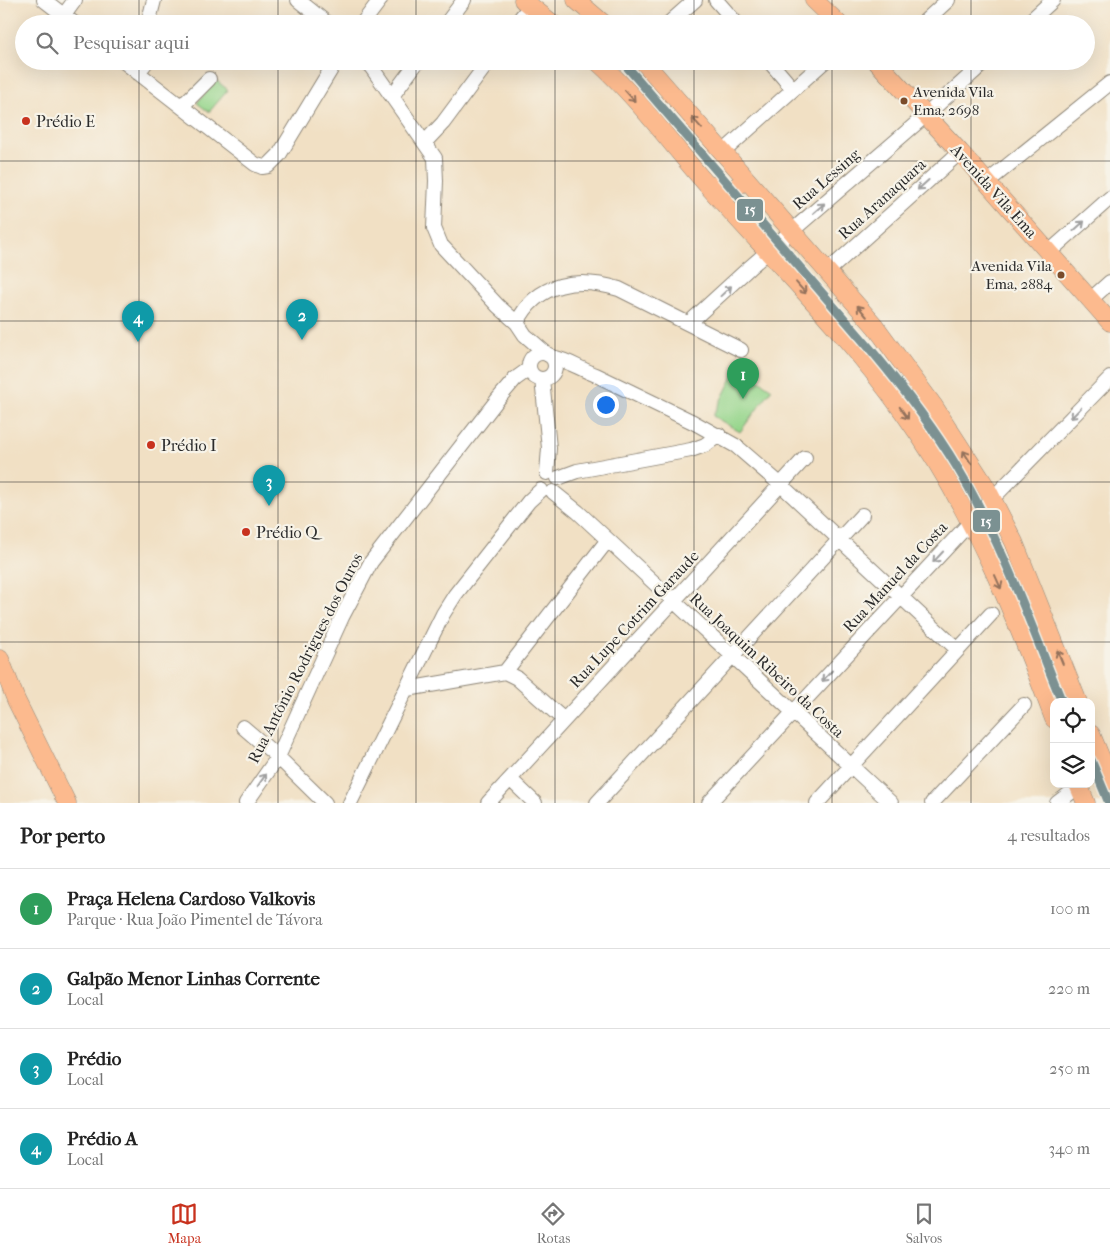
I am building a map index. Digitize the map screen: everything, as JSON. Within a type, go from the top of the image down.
[{"type":"main road","points":[[576,0],[594,15]]},
{"type":"main road","points":[[814,0],[830,15]]},
{"type":"main road","points":[[526,3],[541,15]]},
{"type":"main road","points":[[605,70],[850,344],[904,412],[945,476],[971,522],[1008,604],[1050,709]]},
{"type":"main road","points":[[650,70],[828,271],[890,346],[948,426],[992,499],[1014,542],[1076,698]]},
{"type":"main road","name":"Avenida Vila Ema","points":[[885,70],[1110,322]]},
{"type":"main road","points":[[706,184],[722,189],[736,188],[746,180]]},
{"type":"main road","points":[[850,344],[855,339],[865,336],[873,337],[890,346]]},
{"type":"main road","points":[[0,659],[16,700],[67,803]]},
{"type":"street","points":[[44,0],[64,12],[74,0]]},
{"type":"street","points":[[150,15],[154,0]]},
{"type":"street","points":[[369,15],[380,0]]},
{"type":"street","points":[[453,15],[464,0]]},
{"type":"street","points":[[678,15],[695,0]]},
{"type":"street","points":[[716,0],[729,15]]},
{"type":"street","points":[[932,15],[948,0]]},
{"type":"street","points":[[1037,15],[1053,0]]},
{"type":"street","points":[[300,1],[317,15]]},
{"type":"street","points":[[520,15],[526,3]]},
{"type":"street","points":[[134,70],[255,164],[262,167],[268,166],[279,155],[331,70]]},
{"type":"street","points":[[350,803],[443,614],[455,595],[529,500],[558,488],[552,475],[549,448],[546,377],[554,365],[549,356],[498,306],[436,237],[434,228],[436,164],[432,152],[373,70]]},
{"type":"street","points":[[392,96],[411,70]]},
{"type":"street","points":[[425,142],[443,123],[482,70]]},
{"type":"street","points":[[776,70],[793,90]]},
{"type":"street","points":[[722,152],[815,70]]},
{"type":"street","name":"Rua Lessing","points":[[689,323],[976,70]]},
{"type":"street","points":[[180,105],[187,101],[209,79]]},
{"type":"street","points":[[986,183],[1110,83]]},
{"type":"street","name":"Rua Aranaquara","points":[[828,271],[960,152]]},
{"type":"street","points":[[1048,252],[1110,198]]},
{"type":"street","points":[[517,323],[524,309],[544,292],[554,287],[583,282],[600,283],[619,289],[741,350]]},
{"type":"street","points":[[1090,300],[1110,282]]},
{"type":"street","points":[[525,334],[530,365],[534,376],[546,377],[563,372],[583,370]]},
{"type":"street","points":[[530,365],[536,355],[544,354],[572,363],[718,435],[736,446],[780,484],[900,598],[958,650]]},
{"type":"street","name":"Rua Antônio Rodrigues dos Ouros","points":[[246,803],[278,757],[342,616],[371,562],[498,399],[530,365]]},
{"type":"street","name":"Rua Manuel da Costa","points":[[709,803],[992,499],[1110,378]]},
{"type":"street","points":[[552,475],[691,450],[705,445],[718,435]]},
{"type":"street","name":"Rua Lupe Cotrim Garaude","points":[[488,803],[804,458]]},
{"type":"street","name":"Rua Joaquim Ribeiro da Costa","points":[[547,491],[578,512],[891,803]]},
{"type":"street","points":[[597,803],[862,515]]},
{"type":"street","points":[[505,672],[607,541]]},
{"type":"street","points":[[817,803],[991,614]]},
{"type":"street","points":[[406,689],[505,672],[517,678],[564,720]]},
{"type":"street","points":[[932,803],[1024,705]]},
{"type":"street","points":[[243,727],[278,757],[325,803]]},
{"type":"street","points":[[510,779],[535,803]]},
{"type":"street","points":[[1057,803],[1082,788]]},
{"type":"green space","points":[[216,80],[228,90],[209,112],[197,103]]},
{"type":"green space","points":[[738,366],[772,389],[740,432],[713,416]]},
{"type":"transit line","name":"15","points":[[630,70],[872,351],[938,436],[973,495],[987,523],[1014,582],[1060,698]]},
{"type":"transit line","name":"15","points":[[1095,770],[1109,803]]},
{"type":"place","name":"Avenida Vila Ema, 2698","points":[[904,101]]},
{"type":"place","name":"Prédio E","points":[[26,121]]},
{"type":"place","name":"Avenida Vila Ema, 2884","points":[[1061,275]]},
{"type":"place","name":"Galpão Menor Linhas Corrente","points":[[302,340]]},
{"type":"place","name":"Prédio A","points":[[138,342]]},
{"type":"place","name":"Praça Helena Cardoso Valkovis","points":[[743,399]]},
{"type":"place","name":"Prédio I","points":[[151,445]]},
{"type":"place","name":"Prédio","points":[[269,506]]},
{"type":"place","name":"Prédio Q","points":[[246,532]]}]
